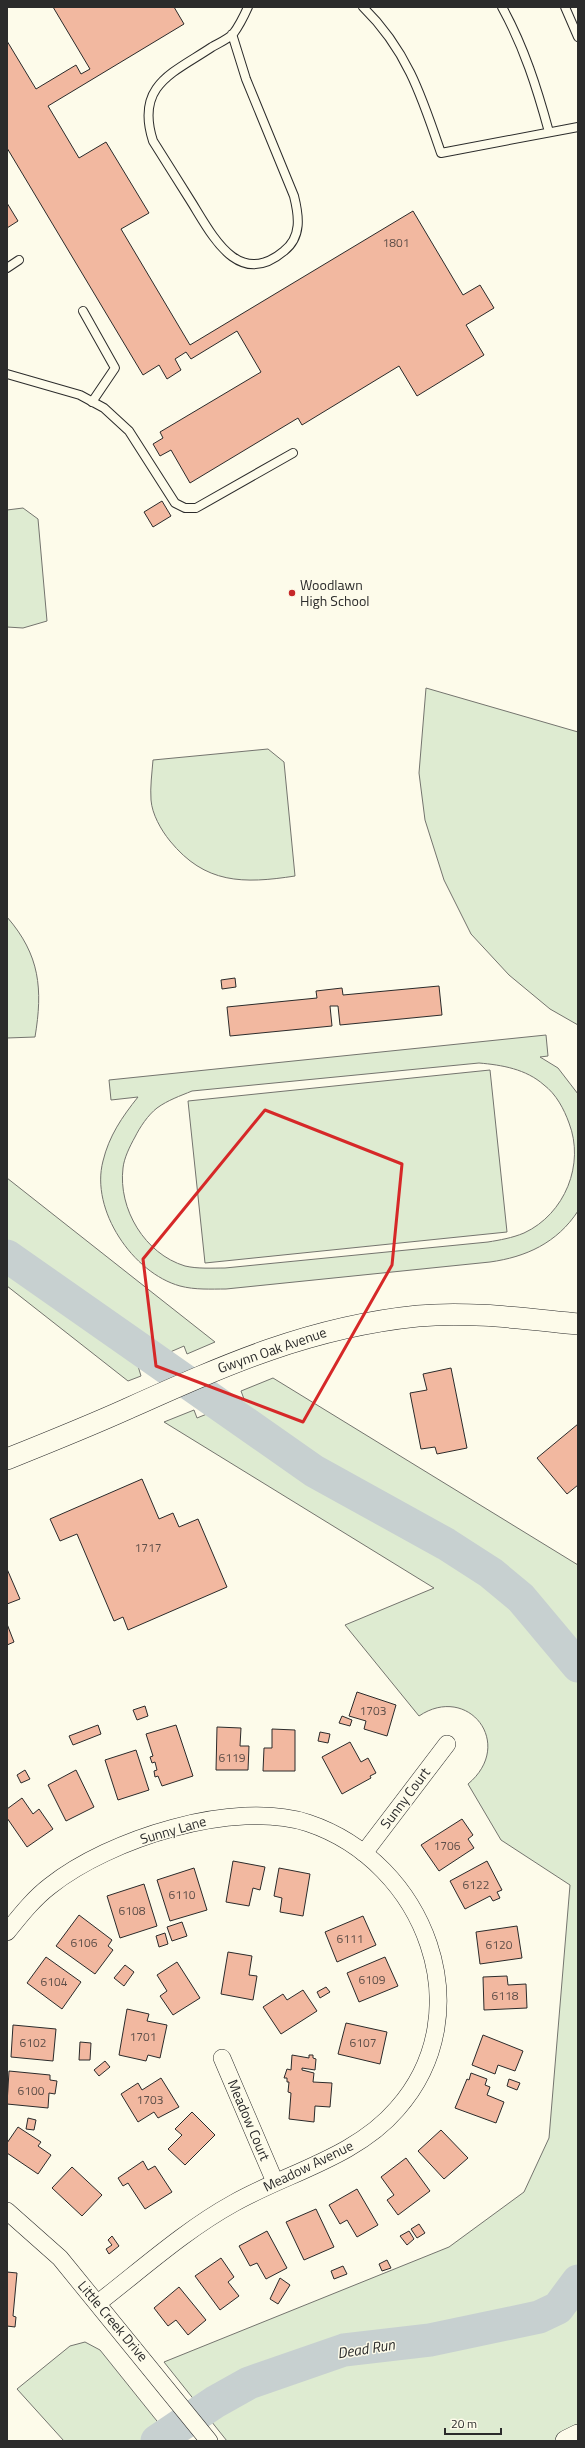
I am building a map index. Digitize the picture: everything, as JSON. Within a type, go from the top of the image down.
[{"type":"street","name":"Gwynn Oak Avenue","points":[[7,1459],[212,1371],[278,1345],[327,1331],[370,1322],[420,1316],[499,1317],[578,1324]]},
{"type":"street","name":"Sunny Court","points":[[364,1853],[447,1744]]},
{"type":"street","name":"Sunny Lane","points":[[7,1932],[25,1909],[49,1886],[82,1863],[117,1847],[198,1821],[243,1815],[277,1817],[307,1823],[333,1835],[364,1853]]},
{"type":"street","name":"Meadow Avenue","points":[[98,2302],[201,2224],[233,2203],[351,2147],[375,2130],[397,2110],[419,2081],[430,2053],[437,2022],[440,1990],[435,1959],[422,1928],[406,1899],[364,1853]]},
{"type":"street","name":"Meadow Court","points":[[222,2058],[275,2182]]},
{"type":"street","name":"Little Creek Drive","points":[[7,2211],[60,2258],[98,2302],[207,2438]]},
{"type":"street","points":[[566,2441],[578,2435]]},
{"type":"lane","points":[[232,34],[246,79],[294,196],[299,215],[298,229],[292,245],[276,258],[261,265],[246,264],[233,258],[216,242],[153,141],[147,123],[149,101],[156,88],[168,76],[232,34],[248,7]]},
{"type":"lane","points":[[363,7],[405,59],[422,97],[441,153],[578,127]]},
{"type":"lane","points":[[502,7],[517,34],[534,77],[549,132]]},
{"type":"lane","points":[[565,7],[578,37]]},
{"type":"lane","points":[[7,268],[19,260]]},
{"type":"lane","points":[[83,310],[115,368],[92,402]]},
{"type":"lane","points":[[7,374],[48,384],[80,395],[104,408],[129,431],[168,494],[175,503],[185,508],[196,508],[293,453]]},
{"type":"highlighted area","points":[[265,1110],[402,1164],[392,1265],[303,1422],[156,1366],[143,1259]]},
{"type":"green space","points":[[23,508],[38,519],[47,621],[23,628],[7,627],[7,510]]},
{"type":"green space","points":[[426,688],[578,732],[578,1025],[550,1009],[509,975],[471,934],[444,880],[425,820],[419,773]]},
{"type":"green space","points":[[268,749],[284,762],[295,876],[276,879],[242,880],[226,878],[197,866],[183,855],[170,841],[160,827],[155,816],[151,795],[153,760]]},
{"type":"green space","points":[[7,917],[18,931],[26,945],[36,973],[39,1003],[35,1037],[7,1038]]},
{"type":"green space","points":[[546,1035],[548,1056],[540,1057],[558,1068],[578,1094],[578,1211],[560,1232],[540,1247],[503,1260],[226,1289],[197,1289],[180,1286],[163,1279],[146,1268],[132,1254],[119,1237],[109,1219],[103,1199],[101,1180],[103,1161],[112,1135],[138,1097],[111,1100],[109,1080]],"holes":[[[479,1063],[522,1072],[537,1080],[548,1089],[556,1097],[565,1112],[573,1139],[573,1171],[568,1186],[551,1214],[524,1233],[510,1238],[488,1242],[225,1268],[200,1268],[185,1266],[171,1260],[158,1251],[146,1241],[130,1214],[125,1199],[123,1168],[131,1144],[144,1121],[150,1114],[161,1105],[179,1096],[192,1091]]]},
{"type":"green space","points":[[490,1070],[507,1232],[205,1263],[188,1101]]},
{"type":"green space","points":[[7,1178],[215,1342],[187,1354],[184,1346],[138,1366],[141,1376],[128,1381],[7,1286]]},
{"type":"green space","points":[[273,1378],[578,1565],[578,2435],[565,2441],[227,2441],[164,2362],[449,2247],[524,2192],[549,2138],[570,1885],[501,1840],[468,1784],[482,1768],[487,1752],[487,1736],[480,1723],[469,1712],[454,1707],[437,1708],[419,1716],[345,1625],[434,1588],[164,1422],[194,1410],[197,1418],[244,1399],[241,1391]]},
{"type":"green space","points":[[85,2342],[100,2350],[173,2441],[64,2441],[17,2389],[70,2346]]},
{"type":"building","points":[[53,7],[174,7],[184,24],[48,106],[79,158],[106,142],[149,213],[121,229],[190,345],[413,211],[463,295],[480,285],[494,308],[466,325],[484,355],[417,396],[399,366],[302,425],[298,418],[190,483],[171,450],[160,456],[153,444],[163,438],[160,432],[261,372],[237,331],[191,359],[186,352],[175,359],[181,370],[167,379],[159,365],[143,375],[7,148],[7,41],[36,89],[76,65],[81,74],[90,69]]},
{"type":"building","points":[[7,203],[18,221],[7,228]]},
{"type":"building","points":[[162,501],[171,516],[153,527],[144,512]]},
{"type":"building","points":[[235,978],[236,987],[222,989],[221,980]]},
{"type":"building","points":[[439,986],[442,1015],[340,1025],[338,1006],[330,1006],[332,1026],[230,1036],[227,1007],[317,998],[316,991],[342,988],[343,995]]},
{"type":"building","points":[[451,1368],[467,1448],[437,1454],[435,1447],[421,1449],[410,1393],[427,1390],[423,1374]]},
{"type":"building","points":[[578,1424],[578,1485],[567,1494],[537,1458]]},
{"type":"building","points":[[142,1479],[159,1519],[173,1513],[179,1527],[198,1519],[227,1587],[128,1630],[123,1617],[114,1621],[77,1534],[60,1541],[50,1519]]},
{"type":"building","points":[[7,1569],[20,1599],[7,1604]]},
{"type":"building","points":[[7,1624],[14,1642],[7,1645]]},
{"type":"building","points":[[357,1692],[396,1705],[387,1736],[364,1729],[366,1721],[349,1716]]},
{"type":"building","points":[[145,1706],[148,1716],[137,1720],[133,1710]]},
{"type":"building","points":[[342,1716],[352,1720],[350,1726],[339,1723]]},
{"type":"building","points":[[98,1725],[101,1734],[73,1745],[69,1736]]},
{"type":"building","points":[[176,1725],[193,1776],[162,1786],[158,1776],[155,1777],[154,1771],[157,1770],[155,1762],[152,1763],[150,1757],[153,1756],[146,1734]]},
{"type":"building","points":[[217,1727],[241,1728],[240,1746],[249,1746],[248,1770],[216,1770]]},
{"type":"building","points":[[272,1729],[295,1730],[295,1771],[263,1771],[264,1748],[272,1748]]},
{"type":"building","points":[[320,1732],[330,1734],[328,1743],[318,1741]]},
{"type":"building","points":[[350,1742],[361,1762],[368,1758],[376,1773],[370,1776],[371,1778],[342,1794],[322,1757]]},
{"type":"building","points":[[136,1750],[149,1790],[118,1800],[105,1760]]},
{"type":"building","points":[[25,1770],[30,1779],[21,1783],[17,1775]]},
{"type":"building","points":[[76,1770],[94,1807],[66,1821],[48,1785]]},
{"type":"building","points":[[22,1798],[33,1814],[39,1809],[53,1829],[27,1847],[7,1818],[7,1809]]},
{"type":"building","points":[[462,1819],[473,1835],[468,1839],[474,1848],[439,1871],[421,1845]]},
{"type":"building","points":[[233,1861],[265,1867],[260,1890],[253,1888],[249,1906],[226,1902]]},
{"type":"building","points":[[487,1861],[502,1890],[497,1892],[500,1898],[493,1901],[490,1896],[465,1909],[450,1881]]},
{"type":"building","points":[[194,1868],[207,1910],[170,1921],[157,1880]]},
{"type":"building","points":[[279,1868],[310,1874],[303,1916],[280,1912],[282,1898],[274,1896]]},
{"type":"building","points":[[144,1884],[157,1926],[120,1938],[107,1896]]},
{"type":"building","points":[[79,1915],[112,1940],[108,1946],[113,1950],[95,1974],[56,1946]]},
{"type":"building","points":[[363,1916],[376,1945],[337,1962],[325,1932]]},
{"type":"building","points":[[182,1922],[187,1936],[172,1941],[167,1927]]},
{"type":"building","points":[[517,1926],[522,1958],[480,1964],[476,1932]]},
{"type":"building","points":[[165,1933],[168,1944],[159,1947],[156,1936]]},
{"type":"building","points":[[228,1952],[252,1956],[249,1975],[257,1976],[253,2000],[221,1994]]},
{"type":"building","points":[[46,1957],[81,1982],[62,2009],[27,1983]]},
{"type":"building","points":[[385,1957],[398,1986],[359,2002],[347,1973]]},
{"type":"building","points":[[177,1962],[200,1998],[173,2015],[160,1996],[167,1991],[157,1975]]},
{"type":"building","points":[[125,1965],[134,1972],[124,1986],[114,1978]]},
{"type":"building","points":[[507,1976],[508,1985],[526,1984],[527,2008],[484,2010],[483,1977]]},
{"type":"building","points":[[326,1987],[330,1992],[320,1998],[317,1992]]},
{"type":"building","points":[[303,1990],[317,2011],[281,2034],[263,2007],[283,1994],[287,2000]]},
{"type":"building","points":[[127,2009],[149,2014],[147,2021],[167,2025],[160,2058],[148,2055],[146,2061],[119,2055]]},
{"type":"building","points":[[346,2023],[387,2032],[380,2064],[338,2054]]},
{"type":"building","points":[[13,2025],[56,2029],[53,2061],[11,2057]]},
{"type":"building","points":[[483,2035],[523,2051],[515,2071],[498,2065],[495,2074],[472,2065]]},
{"type":"building","points":[[80,2042],[91,2043],[90,2060],[79,2060]]},
{"type":"building","points":[[292,2055],[309,2058],[309,2055],[313,2055],[313,2058],[316,2059],[315,2070],[302,2068],[302,2070],[314,2073],[313,2082],[332,2083],[330,2107],[315,2106],[314,2122],[289,2119],[291,2093],[288,2092],[289,2082],[287,2082],[287,2078],[284,2078],[287,2069],[291,2070]]},
{"type":"building","points":[[105,2061],[110,2067],[99,2076],[94,2070]]},
{"type":"building","points":[[9,2071],[50,2075],[50,2080],[57,2081],[55,2094],[49,2093],[48,2108],[7,2104]]},
{"type":"building","points":[[471,2073],[487,2079],[485,2085],[490,2087],[487,2095],[504,2102],[496,2123],[455,2108]]},
{"type":"building","points":[[161,2078],[179,2107],[158,2118],[154,2112],[138,2122],[121,2094],[138,2083],[142,2090]]},
{"type":"building","points":[[509,2079],[520,2083],[517,2090],[507,2086]]},
{"type":"building","points":[[192,2112],[215,2135],[185,2165],[168,2149],[182,2135],[175,2129]]},
{"type":"building","points":[[28,2118],[36,2120],[34,2130],[26,2129]]},
{"type":"building","points":[[18,2127],[41,2142],[38,2146],[51,2155],[38,2174],[7,2153],[7,2143]]},
{"type":"building","points":[[441,2130],[468,2158],[444,2179],[418,2151]]},
{"type":"building","points":[[406,2158],[430,2191],[398,2215],[387,2200],[394,2195],[381,2177]]},
{"type":"building","points":[[143,2161],[148,2170],[155,2166],[172,2192],[145,2209],[128,2183],[123,2186],[118,2178]]},
{"type":"building","points":[[72,2167],[102,2195],[82,2216],[52,2188]]},
{"type":"building","points":[[357,2189],[378,2225],[357,2237],[347,2220],[340,2224],[329,2205]]},
{"type":"building","points":[[316,2209],[334,2247],[304,2260],[286,2222]]},
{"type":"building","points":[[419,2224],[425,2233],[417,2238],[411,2229]]},
{"type":"building","points":[[267,2231],[287,2268],[266,2279],[257,2263],[250,2266],[239,2246]]},
{"type":"building","points":[[409,2231],[414,2239],[407,2245],[400,2236]]},
{"type":"building","points":[[112,2236],[119,2246],[109,2254],[106,2249],[112,2245],[108,2240]]},
{"type":"building","points":[[221,2258],[234,2277],[228,2282],[239,2296],[220,2310],[195,2276]]},
{"type":"building","points":[[387,2260],[391,2268],[382,2271],[379,2264]]},
{"type":"building","points":[[343,2266],[347,2274],[334,2279],[331,2271]]},
{"type":"building","points":[[7,2272],[17,2273],[13,2316],[16,2317],[15,2327],[7,2326]]},
{"type":"building","points":[[280,2278],[290,2285],[278,2304],[270,2299]]},
{"type":"building","points":[[179,2287],[206,2320],[188,2335],[176,2320],[168,2326],[154,2308]]},
{"type":"waterway","points":[[7,1256],[314,1471],[446,1544],[491,1573],[521,1598],[578,1666]]},
{"type":"waterway","name":"Dead Run","points":[[157,2441],[215,2402],[249,2383],[344,2350],[430,2340],[539,2317],[558,2308],[578,2281]]},
{"type":"place","name":"Woodlawn High School","points":[[292,593]]}]
